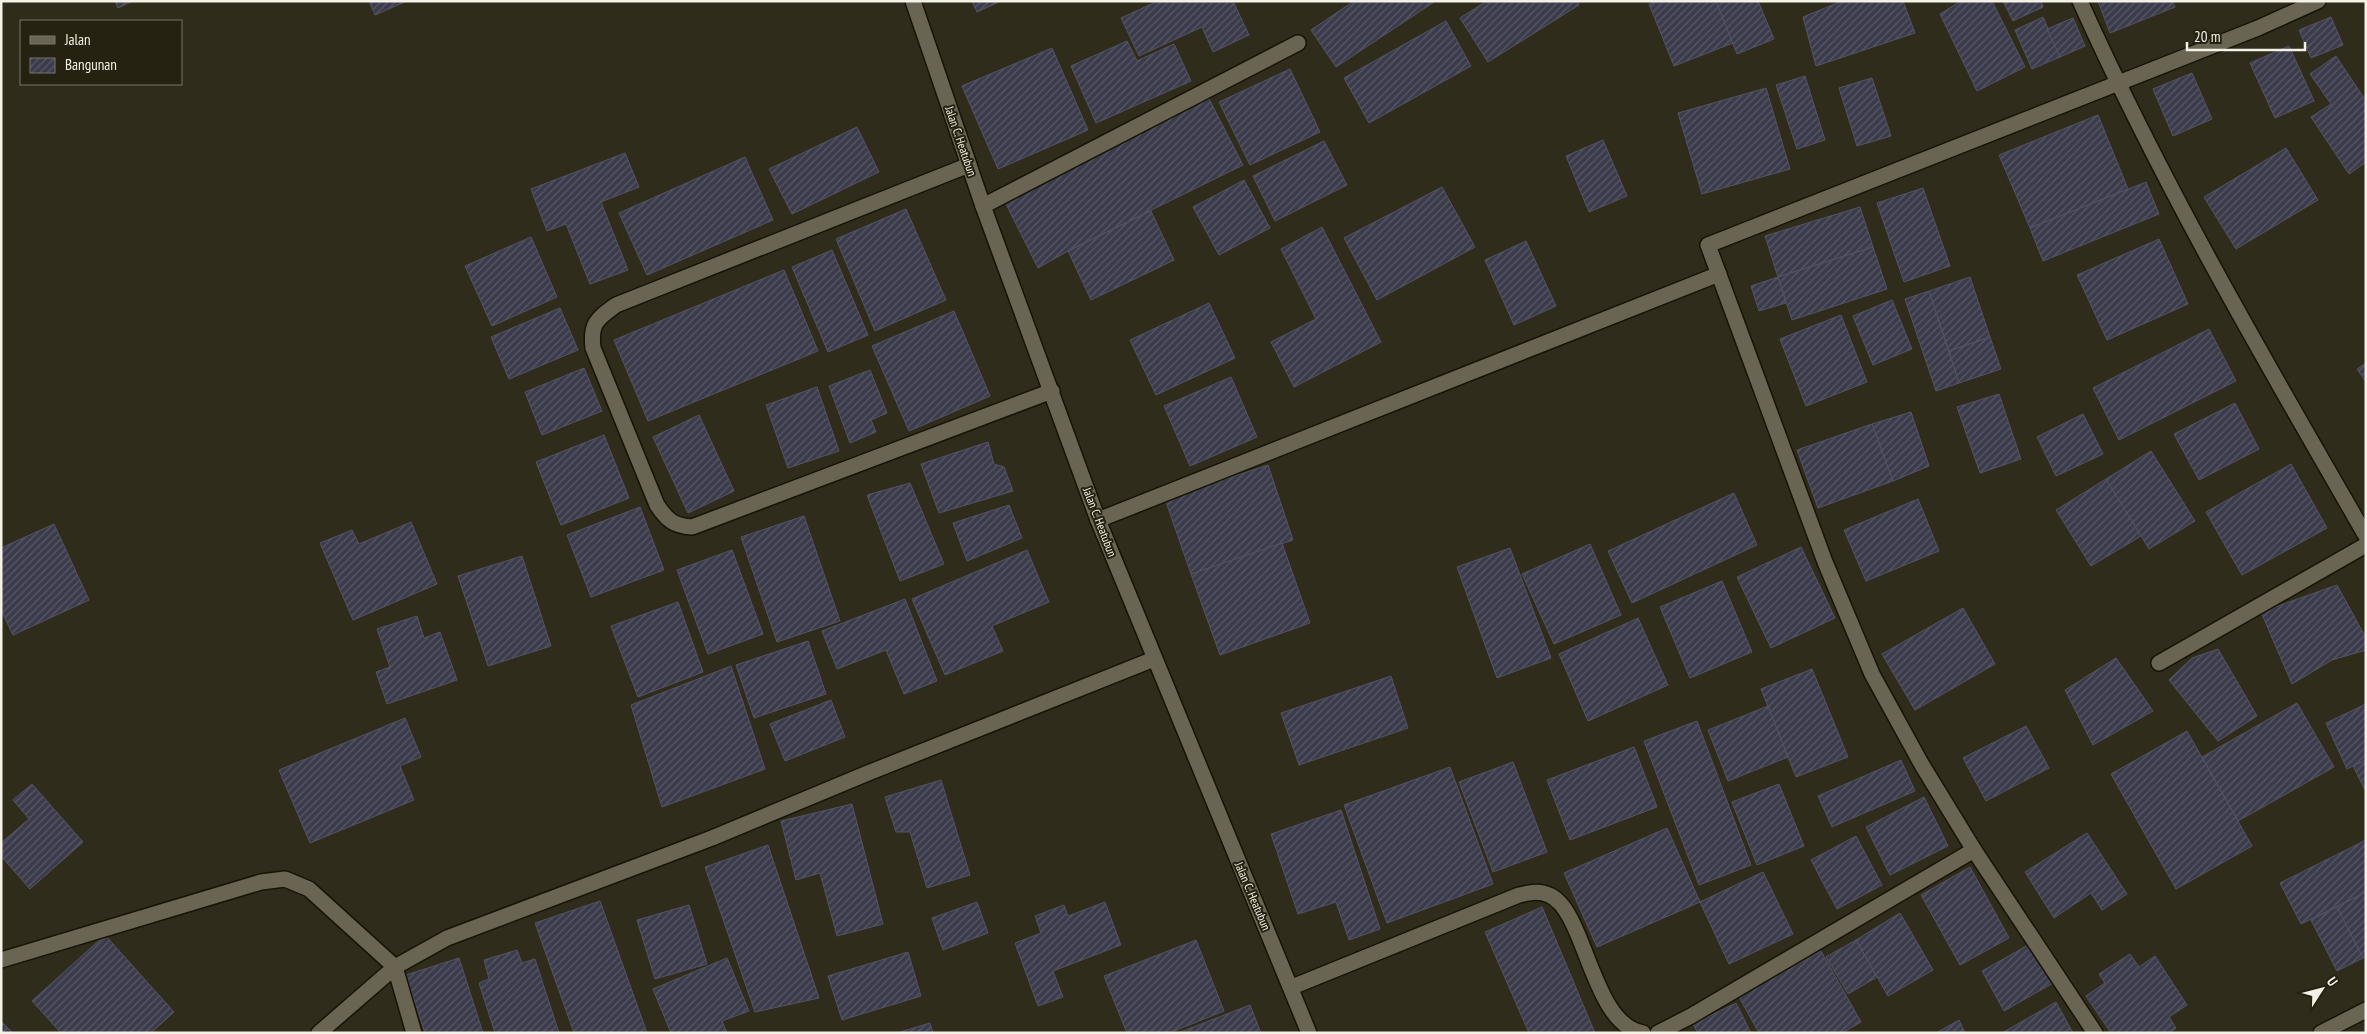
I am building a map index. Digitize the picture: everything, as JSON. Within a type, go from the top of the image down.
[{"type":"street","name":"Jalan C. Heatubun","points":[[914,1],[982,206],[1052,391],[1098,520],[1310,1033]]},
{"type":"street","points":[[2080,1],[2117,84],[2212,265],[2366,536]]},
{"type":"street","points":[[2095,1033],[1974,850],[1922,765],[1872,674],[1825,562],[1708,245],[2258,28],[2318,1]]},
{"type":"street","points":[[982,206],[1298,43]]},
{"type":"street","points":[[969,165],[616,305],[599,318],[591,332],[593,348],[657,505],[665,517],[676,526],[692,527],[1052,391]]},
{"type":"street","points":[[1098,520],[1719,274]]},
{"type":"street","points":[[2159,663],[2366,545]]},
{"type":"street","points":[[319,1033],[395,967],[446,938],[712,838],[868,772],[1154,659]]},
{"type":"street","points":[[1658,1033],[1691,1016],[1974,850]]},
{"type":"street","points":[[1,960],[261,882],[285,880],[309,889],[395,967],[414,1033]]},
{"type":"street","points":[[1292,987],[1342,964],[1519,895],[1537,892],[1558,900],[1569,915],[1585,957],[1611,1009],[1624,1022],[1643,1033]]},
{"type":"street","points":[[2321,1033],[2366,1010]]},
{"type":"building","points":[[115,1],[133,1],[118,8]]},
{"type":"building","points":[[369,1],[407,1],[375,15]]},
{"type":"building","points":[[972,1],[1001,1],[977,12]]},
{"type":"building","points":[[1158,1],[1233,1],[1249,35],[1213,52],[1202,27],[1139,56],[1121,18]]},
{"type":"building","points":[[1354,1],[1434,2],[1336,67],[1311,30]]},
{"type":"building","points":[[1487,1],[1577,1],[1579,5],[1488,62],[1460,18]]},
{"type":"building","points":[[1656,1],[1716,1],[1733,43],[1674,66],[1649,4]]},
{"type":"building","points":[[1716,1],[1758,1],[1774,39],[1737,54]]},
{"type":"building","points":[[1842,1],[1903,1],[1915,33],[1816,66],[1803,17]]},
{"type":"building","points":[[1961,1],[1992,1],[2025,67],[1977,91],[1940,14]]},
{"type":"building","points":[[2003,1],[2041,1],[2043,7],[2013,21]]},
{"type":"building","points":[[2098,1],[2172,1],[2175,7],[2110,33]]},
{"type":"building","points":[[2043,17],[2060,57],[2032,69],[2015,30]]},
{"type":"building","points":[[2331,17],[2343,45],[2311,58],[2299,30]]},
{"type":"building","points":[[2073,18],[2085,46],[2060,57],[2047,29]]},
{"type":"building","points":[[1446,21],[1471,66],[1369,123],[1344,78]]},
{"type":"building","points":[[1127,41],[1137,61],[1174,44],[1191,81],[1096,123],[1071,66]]},
{"type":"building","points":[[2289,46],[2314,101],[2275,118],[2250,63]]},
{"type":"building","points":[[1052,48],[1088,130],[998,169],[962,86]]},
{"type":"building","points":[[2336,56],[2366,101],[2366,162],[2349,174],[2311,117],[2331,104],[2310,74]]},
{"type":"building","points":[[1290,69],[1320,132],[1250,165],[1219,102]]},
{"type":"building","points":[[2192,73],[2212,119],[2173,136],[2153,89]]},
{"type":"building","points":[[1805,76],[1825,140],[1797,149],[1776,85]]},
{"type":"building","points":[[1872,78],[1891,136],[1857,146],[1839,88]]},
{"type":"building","points":[[1766,88],[1790,169],[1702,194],[1678,113]]},
{"type":"building","points":[[1208,97],[1243,165],[1068,251],[1038,268],[1004,200]]},
{"type":"building","points":[[2098,115],[2128,189],[2030,228],[1999,155]]},
{"type":"building","points":[[857,127],[879,172],[792,214],[769,169]]},
{"type":"building","points":[[1603,140],[1627,196],[1589,212],[1566,156]]},
{"type":"building","points":[[1324,141],[1347,185],[1275,221],[1253,176]]},
{"type":"building","points":[[2286,148],[2318,200],[2236,249],[2204,197]]},
{"type":"building","points":[[625,153],[639,187],[601,202],[628,270],[590,284],[566,224],[547,231],[531,189]]},
{"type":"building","points":[[745,157],[773,220],[647,275],[619,213]]},
{"type":"building","points":[[1244,180],[1270,228],[1219,255],[1193,207]]},
{"type":"building","points":[[2146,182],[2159,214],[2043,261],[2030,228]]},
{"type":"building","points":[[1442,187],[1475,247],[1377,300],[1344,238]]},
{"type":"building","points":[[1923,188],[1950,266],[1904,282],[1877,203]]},
{"type":"building","points":[[1860,207],[1873,247],[1778,277],[1765,236]]},
{"type":"building","points":[[906,209],[946,300],[875,331],[836,239]]},
{"type":"building","points":[[1151,211],[1174,260],[1091,300],[1068,251]]},
{"type":"building","points":[[1322,227],[1381,342],[1294,387],[1271,342],[1316,319],[1281,249]]},
{"type":"building","points":[[531,237],[557,297],[492,326],[465,266]]},
{"type":"building","points":[[2159,239],[2188,304],[2107,340],[2077,275]]},
{"type":"building","points":[[1526,241],[1556,306],[1514,325],[1485,260]]},
{"type":"building","points":[[1873,247],[1887,289],[1792,320],[1778,277]]},
{"type":"building","points":[[832,250],[868,335],[828,352],[792,267]]},
{"type":"building","points":[[784,270],[818,351],[648,421],[614,340]]},
{"type":"building","points":[[1778,277],[1786,303],[1759,311],[1751,286]]},
{"type":"building","points":[[1970,277],[1990,337],[1949,351],[1929,291]]},
{"type":"building","points":[[1929,291],[1959,383],[1936,391],[1905,299]]},
{"type":"building","points":[[1892,300],[1912,349],[1873,365],[1853,316]]},
{"type":"building","points":[[1209,303],[1235,358],[1156,395],[1130,340]]},
{"type":"building","points":[[560,308],[578,350],[509,379],[491,337]]},
{"type":"building","points":[[954,311],[990,396],[909,431],[872,346]]},
{"type":"building","points":[[1841,315],[1867,382],[1806,406],[1780,339]]},
{"type":"building","points":[[2209,329],[2236,381],[2119,440],[2093,388]]},
{"type":"building","points":[[1990,337],[2001,369],[1959,383],[1949,351]]},
{"type":"building","points":[[2366,363],[2366,382],[2357,369]]},
{"type":"building","points":[[584,368],[602,411],[542,435],[525,392]]},
{"type":"building","points":[[870,370],[887,413],[871,420],[876,432],[850,443],[829,386]]},
{"type":"building","points":[[1231,377],[1257,437],[1190,466],[1164,406]]},
{"type":"building","points":[[817,387],[839,451],[788,468],[766,405]]},
{"type":"building","points":[[1999,394],[2021,459],[1980,473],[1957,407]]},
{"type":"building","points":[[2235,403],[2259,449],[2199,480],[2174,434]]},
{"type":"building","points":[[1911,412],[1929,466],[1893,481],[1872,424]]},
{"type":"building","points":[[2083,414],[2103,454],[2056,476],[2037,437]]},
{"type":"building","points":[[699,415],[734,491],[688,513],[653,437]]},
{"type":"building","points":[[1872,424],[1893,481],[1818,508],[1797,450]]},
{"type":"building","points":[[604,435],[629,498],[561,525],[536,462]]},
{"type":"building","points":[[988,442],[994,464],[1004,467],[1013,491],[939,513],[921,464]]},
{"type":"building","points":[[2151,451],[2195,521],[2149,549],[2106,479]]},
{"type":"building","points":[[2291,464],[2327,528],[2242,575],[2206,512]]},
{"type":"building","points":[[1268,465],[1293,540],[1191,574],[1165,499]]},
{"type":"building","points":[[2106,479],[2141,536],[2091,566],[2056,510]]},
{"type":"building","points":[[910,483],[944,564],[900,581],[867,495]]},
{"type":"building","points":[[1734,493],[1757,545],[1632,603],[1608,551]]},
{"type":"building","points":[[1918,499],[1939,551],[1866,581],[1844,530]]},
{"type":"building","points":[[1009,505],[1022,538],[967,561],[953,523]]},
{"type":"building","points":[[640,507],[664,570],[591,597],[567,535]]},
{"type":"building","points":[[804,516],[840,621],[777,642],[741,537]]},
{"type":"building","points":[[411,522],[437,584],[353,620],[320,543],[352,530],[359,544]]},
{"type":"building","points":[[54,524],[89,600],[13,635],[1,610],[1,548]]},
{"type":"building","points":[[1282,543],[1310,623],[1220,655],[1191,574]]},
{"type":"building","points":[[1590,544],[1621,615],[1554,644],[1522,574]]},
{"type":"building","points":[[1801,547],[1835,618],[1771,648],[1737,577]]},
{"type":"building","points":[[1510,548],[1551,658],[1497,678],[1457,567]]},
{"type":"building","points":[[732,550],[763,634],[708,654],[677,570]]},
{"type":"building","points":[[1027,550],[1049,602],[992,626],[1003,651],[945,675],[912,599]]},
{"type":"building","points":[[522,556],[551,646],[488,666],[458,576]]},
{"type":"building","points":[[1722,581],[1752,652],[1690,678],[1660,607]]},
{"type":"building","points":[[2337,585],[2366,638],[2366,650],[2332,660],[2292,684],[2261,612]]},
{"type":"building","points":[[905,599],[937,681],[904,694],[886,650],[837,669],[822,631]]},
{"type":"building","points":[[678,602],[703,672],[638,697],[611,626]]},
{"type":"building","points":[[1963,608],[1995,664],[1915,710],[1882,654]]},
{"type":"building","points":[[417,616],[424,638],[440,632],[457,680],[387,704],[376,672],[390,667],[377,629]]},
{"type":"building","points":[[1638,618],[1668,685],[1588,721],[1559,654]]},
{"type":"building","points":[[808,641],[826,694],[754,718],[736,665]]},
{"type":"building","points":[[2218,649],[2257,716],[2218,741],[2169,680],[2192,658]]},
{"type":"building","points":[[2116,658],[2153,711],[2093,745],[2065,690]]},
{"type":"building","points":[[731,666],[765,769],[662,807],[631,705]]},
{"type":"building","points":[[1812,669],[1848,757],[1796,777],[1761,689]]},
{"type":"building","points":[[1391,676],[1408,728],[1299,765],[1281,713]]},
{"type":"building","points":[[831,700],[845,737],[785,761],[770,724]]},
{"type":"building","points":[[2297,703],[2334,767],[2238,821],[2202,757]]},
{"type":"building","points":[[2366,704],[2366,760],[2347,769],[2326,723]]},
{"type":"building","points":[[1768,706],[1788,757],[1728,781],[1708,730]]},
{"type":"building","points":[[405,718],[421,757],[400,766],[414,800],[310,843],[279,770]]},
{"type":"building","points":[[1697,721],[1751,865],[1699,885],[1644,741]]},
{"type":"building","points":[[2026,726],[2049,768],[1986,801],[1963,758]]},
{"type":"building","points":[[2187,731],[2252,846],[2176,889],[2111,774]]},
{"type":"building","points":[[1634,747],[1657,807],[1570,840],[1547,780]]},
{"type":"building","points":[[1901,760],[1915,791],[1832,827],[1818,796]]},
{"type":"building","points":[[2366,760],[2366,792],[2353,766]]},
{"type":"building","points":[[1513,762],[1547,852],[1493,872],[1459,782]]},
{"type":"building","points":[[1450,767],[1493,884],[1387,923],[1344,805]]},
{"type":"building","points":[[941,780],[970,875],[927,888],[910,832],[896,832],[885,797]]},
{"type":"building","points":[[32,784],[83,842],[30,889],[1,856],[1,843],[29,819],[13,800]]},
{"type":"building","points":[[1779,784],[1804,846],[1757,865],[1732,802]]},
{"type":"building","points":[[1924,797],[1948,846],[1890,875],[1866,827]]},
{"type":"building","points":[[852,804],[883,924],[837,936],[820,873],[796,880],[781,821]]},
{"type":"building","points":[[1341,810],[1380,929],[1349,940],[1336,902],[1298,914],[1271,834]]},
{"type":"building","points":[[1667,828],[1700,902],[1597,947],[1564,873]]},
{"type":"building","points":[[2087,833],[2127,894],[2102,910],[2091,893],[2054,918],[2025,872]]},
{"type":"building","points":[[1856,836],[1882,885],[1837,909],[1811,860]]},
{"type":"building","points":[[2366,840],[2366,892],[2301,924],[2280,883]]},
{"type":"building","points":[[768,845],[819,998],[755,1012],[705,867]]},
{"type":"building","points":[[1970,867],[2009,938],[1960,965],[1921,895]]},
{"type":"building","points":[[1763,872],[1793,934],[1729,964],[1700,902]]},
{"type":"building","points":[[2366,892],[2366,957],[2363,958],[2337,907]]},
{"type":"building","points":[[600,901],[647,1033],[574,1033],[535,923]]},
{"type":"building","points":[[977,902],[988,933],[943,950],[932,918]]},
{"type":"building","points":[[1105,902],[1121,945],[1053,971],[1063,997],[1038,1006],[1015,943],[1041,933],[1035,916],[1064,905],[1068,916]]},
{"type":"building","points":[[689,905],[707,964],[655,979],[637,920]]},
{"type":"building","points":[[1542,907],[1595,1033],[1529,1033],[1485,932]]},
{"type":"building","points":[[2337,907],[2363,958],[2337,971],[2311,920]]},
{"type":"building","points":[[1900,913],[1933,970],[1888,996],[1856,940]]},
{"type":"building","points":[[105,935],[174,1012],[151,1033],[61,1033],[32,1001]]},
{"type":"building","points":[[1196,940],[1224,1011],[1169,1033],[1127,1033],[1104,976]]},
{"type":"building","points":[[1856,940],[1877,977],[1848,994],[1826,957]]},
{"type":"building","points":[[2030,944],[2053,983],[2004,1011],[1982,971]]},
{"type":"building","points":[[517,950],[522,963],[535,959],[559,1033],[495,1033],[479,983],[489,979],[484,960]]},
{"type":"building","points":[[1821,951],[1861,1022],[1842,1033],[1759,1033],[1739,997]]},
{"type":"building","points":[[908,952],[921,996],[842,1020],[828,976]]},
{"type":"building","points":[[2130,954],[2139,967],[2155,956],[2187,1005],[2169,1017],[2176,1028],[2169,1033],[2111,1033],[2086,996],[2105,983],[2099,974]]},
{"type":"building","points":[[459,958],[483,1033],[425,1033],[406,975]]},
{"type":"building","points":[[727,958],[749,1011],[722,1021],[727,1033],[671,1033],[653,989]]},
{"type":"building","points":[[2056,1002],[2073,1033],[2002,1033]]},
{"type":"building","points":[[1736,1003],[1751,1033],[1698,1033],[1693,1024]]},
{"type":"building","points":[[1250,1005],[1261,1033],[1178,1033]]},
{"type":"building","points":[[1959,1020],[1965,1033],[1936,1033]]},
{"type":"building","points":[[1,1021],[13,1033],[1,1033]]},
{"type":"building","points":[[930,1023],[933,1033],[897,1033]]}]
